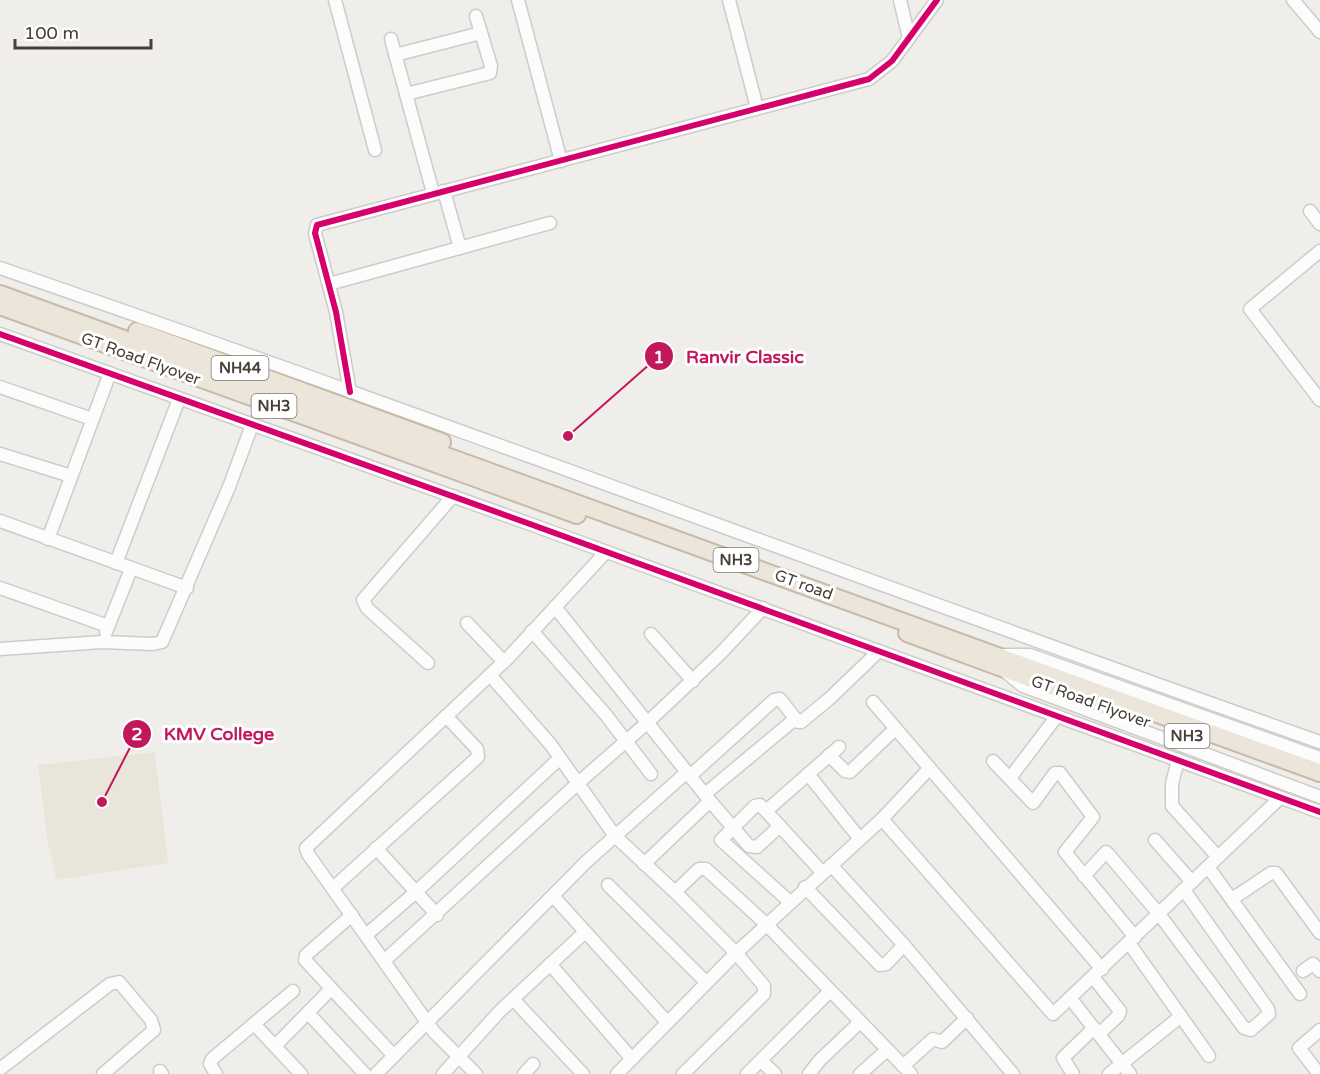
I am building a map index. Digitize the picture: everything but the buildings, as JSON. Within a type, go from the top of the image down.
[{"type":"highway","name":"NH44","points":[[0,282],[465,451],[472,465]]},
{"type":"highway","name":"GT Road Flyover","points":[[0,294],[121,344],[486,483]]},
{"type":"highway","name":"GT Road Flyover","points":[[0,306],[121,344],[472,465]]},
{"type":"highway","name":"NH44","points":[[0,318],[445,480],[463,485],[486,483]]},
{"type":"highway","name":"GT road","points":[[472,465],[999,661]]},
{"type":"highway","name":"GT road","points":[[486,483],[999,661]]},
{"type":"highway","name":"GT Road Flyover","points":[[999,661],[1320,773]]},
{"type":"highway","name":"GT Road Flyover","points":[[999,661],[1320,784]]},
{"type":"street","points":[[335,0],[375,150]]},
{"type":"street","points":[[518,0],[561,161]]},
{"type":"street","points":[[729,0],[757,108]]},
{"type":"street","points":[[900,0],[909,38]]},
{"type":"street","points":[[350,392],[342,340],[315,233],[317,225],[869,79],[892,61],[938,0]]},
{"type":"street","points":[[1293,0],[1320,32]]},
{"type":"street","points":[[406,94],[490,73],[491,66],[476,16]]},
{"type":"street","points":[[395,55],[481,33]]},
{"type":"street","points":[[391,39],[406,94],[438,192],[460,248]]},
{"type":"street","points":[[1310,211],[1320,224]]},
{"type":"street","points":[[329,284],[550,223]]},
{"type":"street","points":[[1320,250],[1250,309],[1320,400]]},
{"type":"street","points":[[0,268],[1320,742]]},
{"type":"street","points":[[0,334],[764,608],[1320,812]]},
{"type":"street","points":[[48,538],[110,373]]},
{"type":"street","points":[[0,387],[92,419]]},
{"type":"street","points":[[116,563],[179,399]]},
{"type":"street","points":[[0,649],[102,642],[153,644],[162,642],[187,588],[252,425]]},
{"type":"street","points":[[0,454],[72,476]]},
{"type":"street","points":[[428,663],[367,608],[363,600],[453,496]]},
{"type":"street","points":[[0,520],[187,588]]},
{"type":"street","points":[[476,1074],[426,1021],[306,848],[504,662],[606,552]]},
{"type":"street","points":[[102,642],[131,569]]},
{"type":"street","points":[[0,588],[108,626]]},
{"type":"street","points":[[555,607],[688,774],[732,827],[753,848],[780,826]]},
{"type":"street","points":[[384,961],[693,681],[764,608]]},
{"type":"street","points":[[467,623],[504,662]]},
{"type":"street","points":[[532,631],[626,741],[651,774]]},
{"type":"street","points":[[651,634],[693,681]]},
{"type":"street","points":[[376,1074],[426,1021],[615,836],[774,700],[783,701],[798,722],[803,721],[879,651]]},
{"type":"street","points":[[999,661],[1029,656],[1320,759]]},
{"type":"street","points":[[999,661],[1023,686],[1320,797]]},
{"type":"street","points":[[490,675],[560,759],[615,836],[736,953],[762,984],[765,991],[683,1074]]},
{"type":"street","points":[[873,702],[1097,973],[1120,1014],[1063,1058],[1073,1074]]},
{"type":"street","points":[[333,888],[479,754],[446,716]]},
{"type":"street","points":[[1010,778],[1057,716]]},
{"type":"street","points":[[644,864],[707,797],[795,719]]},
{"type":"street","points":[[766,811],[834,751],[848,772],[894,730]]},
{"type":"street","points":[[366,935],[560,759]]},
{"type":"street","points":[[1178,760],[1172,784],[1172,806],[1218,857]]},
{"type":"street","points":[[993,761],[1034,803],[1055,773],[1060,773],[1092,814],[1092,819],[1064,851],[1132,940],[1209,1056]]},
{"type":"street","points":[[617,1074],[706,982],[805,887],[882,819],[928,770]]},
{"type":"street","points":[[808,774],[860,839]]},
{"type":"street","points":[[882,819],[1050,1013],[1054,1013],[1280,798]]},
{"type":"street","points":[[790,902],[723,842],[722,838],[756,805],[766,811],[827,868],[904,945],[1013,1074]]},
{"type":"street","points":[[1084,876],[1106,852],[1159,914],[1244,1028],[1251,1030],[1267,1016],[1268,1010],[1188,886],[1155,840]]},
{"type":"street","points":[[376,848],[437,915]]},
{"type":"street","points":[[1208,867],[1300,994]]},
{"type":"street","points":[[675,892],[703,868],[766,924],[829,992],[907,1070],[933,1039],[942,1042],[967,1018]]},
{"type":"street","points":[[1232,899],[1271,873],[1276,873],[1320,933]]},
{"type":"street","points":[[608,885],[706,982]]},
{"type":"street","points":[[805,887],[880,965],[885,964],[904,945]]},
{"type":"street","points":[[553,896],[667,1022]]},
{"type":"street","points":[[352,915],[305,957],[331,989],[394,1056]]},
{"type":"street","points":[[442,1074],[513,999],[585,932]]},
{"type":"street","points":[[550,964],[632,1059]]},
{"type":"street","points":[[1303,971],[1313,964],[1320,970]]},
{"type":"street","points":[[0,1069],[110,984],[118,982],[151,1020],[154,1030],[103,1074]]},
{"type":"street","points":[[275,1046],[331,989]]},
{"type":"street","points":[[216,1074],[210,1064],[212,1059],[293,991]]},
{"type":"street","points":[[747,1074],[829,992]]},
{"type":"street","points":[[1070,998],[1130,1074]]},
{"type":"street","points":[[513,999],[583,1074]]},
{"type":"street","points":[[308,1013],[365,1074]]},
{"type":"street","points":[[1109,1074],[1181,1016]]},
{"type":"street","points":[[809,1074],[860,1023]]},
{"type":"street","points":[[254,1024],[301,1074]]},
{"type":"street","points":[[1319,1074],[1299,1048],[1320,1030]]},
{"type":"street","points":[[860,1074],[887,1050]]},
{"type":"street","points":[[761,1060],[775,1074]]},
{"type":"street","points":[[524,1074],[533,1064]]},
{"type":"shaded area","points":[[155,752],[168,863],[56,880],[47,839],[38,765]]},
{"type":"cycle path","points":[[350,392],[336,312],[315,233],[317,225],[869,79],[892,61],[937,0]]},
{"type":"cycle path","points":[[0,334],[530,524],[1320,812]]},
{"type":"place","name":"Ranvir Classic","points":[[568,436]]},
{"type":"place","name":"KMV College","points":[[102,802]]}]
